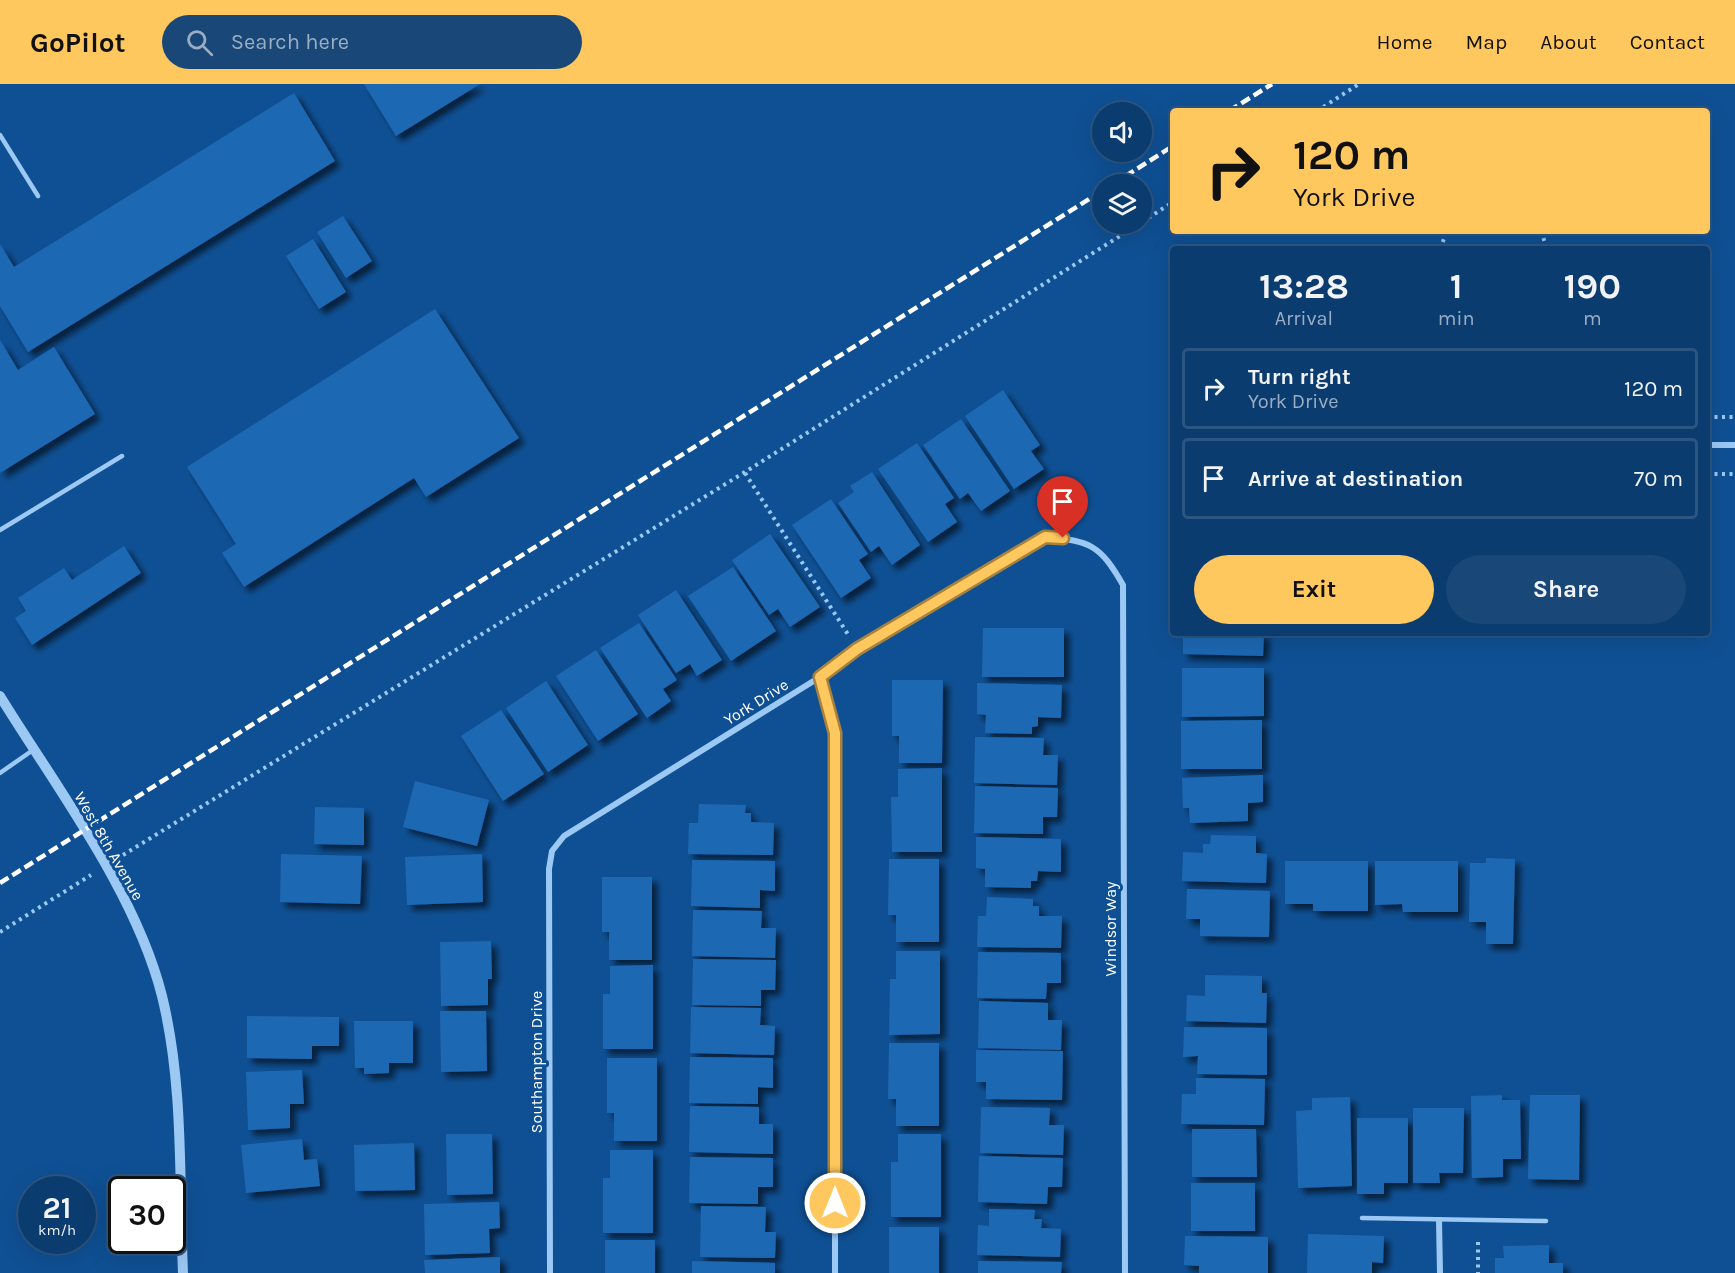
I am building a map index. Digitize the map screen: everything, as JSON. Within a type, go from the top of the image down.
[{"type":"street","points":[[1710,445],[1735,445]]},
{"type":"street","name":"York Drive","points":[[552,851],[564,836],[820,677],[857,649],[1045,537],[1081,540],[1107,557],[1123,585]]},
{"type":"street","name":"Windsor Way","points":[[1123,585],[1125,1273]]},
{"type":"street","points":[[820,677],[835,733],[835,1273]]},
{"type":"street","name":"West 8th Avenue","points":[[0,696],[125,900],[162,995],[175,1059],[183,1273]]},
{"type":"street","name":"Southampton Drive","points":[[550,1273],[549,869],[552,851]]},
{"type":"street","points":[[1439,1220],[1440,1273]]},
{"type":"lane","points":[[0,135],[38,196]]},
{"type":"lane","points":[[0,530],[122,456]]},
{"type":"lane","points":[[0,773],[33,750]]},
{"type":"lane","points":[[1362,1218],[1546,1221]]},
{"type":"path","points":[[1322,108],[1359,84]]},
{"type":"path","points":[[1152,215],[1170,204]]},
{"type":"path","points":[[136,847],[745,472],[1123,234]]},
{"type":"path","points":[[1710,417],[1735,417]]},
{"type":"path","points":[[745,472],[857,649]]},
{"type":"path","points":[[1710,474],[1735,474]]},
{"type":"path","points":[[0,932],[80,882]]},
{"type":"path","points":[[1478,1242],[1478,1273]]},
{"type":"building","points":[[364,84],[480,84],[396,136]]},
{"type":"building","points":[[294,93],[335,161],[28,352],[0,306],[0,244],[14,267]]},
{"type":"building","points":[[343,216],[372,261],[346,278],[317,232]]},
{"type":"building","points":[[313,239],[346,292],[319,309],[286,256]]},
{"type":"building","points":[[435,309],[519,438],[426,497],[414,478],[244,587],[222,553],[236,544],[187,467]]},
{"type":"building","points":[[0,340],[18,370],[54,347],[95,414],[0,473]]},
{"type":"building","points":[[1003,390],[1040,445],[1031,451],[1044,469],[1014,489],[965,416]]},
{"type":"building","points":[[961,419],[1010,491],[981,511],[968,493],[960,499],[923,445]]},
{"type":"building","points":[[917,443],[954,498],[945,504],[957,522],[928,542],[878,469]]},
{"type":"building","points":[[872,472],[920,545],[892,565],[879,546],[871,552],[838,503],[854,492],[850,486]]},
{"type":"building","points":[[831,499],[868,554],[859,560],[871,578],[841,598],[792,525]]},
{"type":"building","points":[[770,534],[820,607],[790,627],[778,609],[769,615],[732,560]]},
{"type":"building","points":[[124,546],[141,573],[32,645],[15,618],[26,611],[18,598],[64,568],[72,580]]},
{"type":"building","points":[[733,567],[776,631],[731,661],[688,596]]},
{"type":"building","points":[[676,590],[722,660],[697,676],[690,664],[676,673],[638,615]]},
{"type":"building","points":[[639,623],[677,680],[663,689],[671,701],[647,718],[600,648]]},
{"type":"building","points":[[983,628],[1064,628],[1064,677],[982,677]]},
{"type":"building","points":[[1183,636],[1264,636],[1263,656],[1183,654]]},
{"type":"building","points":[[596,650],[638,714],[598,741],[556,676]]},
{"type":"building","points":[[1182,668],[1264,668],[1264,716],[1182,717]]},
{"type":"building","points":[[892,680],[943,680],[942,763],[899,763],[899,736],[892,736]]},
{"type":"building","points":[[546,681],[588,745],[548,772],[506,708]]},
{"type":"building","points":[[977,683],[1062,685],[1061,718],[1038,717],[1038,726],[1032,727],[1032,734],[985,733],[986,715],[977,714]]},
{"type":"building","points":[[501,710],[544,774],[503,801],[461,736]]},
{"type":"building","points":[[1262,720],[1262,769],[1181,769],[1181,721]]},
{"type":"building","points":[[975,737],[1044,738],[1043,755],[1058,755],[1057,785],[974,783]]},
{"type":"building","points":[[942,768],[942,852],[892,852],[891,797],[898,797],[898,769]]},
{"type":"building","points":[[1263,775],[1263,802],[1248,803],[1248,821],[1190,823],[1189,808],[1183,808],[1182,778]]},
{"type":"building","points":[[415,781],[489,800],[477,846],[403,827]]},
{"type":"building","points":[[975,786],[1058,788],[1057,817],[1043,817],[1043,834],[974,833]]},
{"type":"building","points":[[699,804],[746,805],[745,813],[751,813],[751,822],[774,823],[773,855],[688,854],[689,823],[698,823]]},
{"type":"building","points":[[315,807],[364,808],[364,845],[314,844]]},
{"type":"building","points":[[1211,835],[1256,836],[1256,853],[1267,854],[1266,883],[1182,881],[1183,852],[1203,853],[1203,844],[1210,844]]},
{"type":"building","points":[[976,837],[1061,839],[1061,872],[1038,871],[1037,881],[1031,881],[1031,888],[985,887],[985,869],[976,868]]},
{"type":"building","points":[[281,854],[362,856],[360,904],[280,902]]},
{"type":"building","points":[[482,854],[483,902],[407,905],[405,857]]},
{"type":"building","points":[[1486,858],[1515,859],[1513,944],[1486,944],[1486,922],[1469,922],[1470,863],[1486,863]]},
{"type":"building","points":[[889,859],[939,859],[939,942],[896,942],[896,915],[888,915]]},
{"type":"building","points":[[692,860],[775,861],[775,891],[760,890],[760,908],[691,906]]},
{"type":"building","points":[[1285,861],[1368,861],[1368,911],[1313,911],[1313,904],[1285,904]]},
{"type":"building","points":[[1375,861],[1458,861],[1458,912],[1403,912],[1402,904],[1375,905]]},
{"type":"building","points":[[602,877],[652,877],[652,960],[609,960],[609,932],[602,932]]},
{"type":"building","points":[[1187,889],[1270,891],[1269,937],[1200,936],[1200,919],[1186,919]]},
{"type":"building","points":[[987,897],[1033,899],[1033,906],[1039,906],[1039,916],[1062,916],[1061,948],[977,947],[978,916],[986,916]]},
{"type":"building","points":[[693,910],[762,911],[761,928],[776,928],[775,958],[692,956]]},
{"type":"building","points":[[491,941],[492,979],[488,979],[488,1005],[441,1006],[440,942]]},
{"type":"building","points":[[896,951],[940,951],[940,1034],[889,1035],[890,979],[896,979]]},
{"type":"building","points":[[978,952],[1061,953],[1061,983],[1047,983],[1046,999],[977,998]]},
{"type":"building","points":[[693,959],[776,960],[775,990],[761,990],[761,1006],[692,1005]]},
{"type":"building","points":[[653,965],[653,1049],[603,1049],[603,994],[610,994],[610,966]]},
{"type":"building","points":[[1205,975],[1262,976],[1262,993],[1267,993],[1266,1023],[1186,1021],[1187,995],[1205,996]]},
{"type":"building","points":[[979,1001],[1048,1003],[1048,1020],[1062,1020],[1061,1050],[978,1048]]},
{"type":"building","points":[[691,1007],[761,1008],[760,1025],[775,1026],[774,1055],[690,1053]]},
{"type":"building","points":[[440,1011],[486,1011],[487,1071],[441,1072]]},
{"type":"building","points":[[247,1016],[339,1017],[339,1046],[312,1046],[312,1059],[247,1058]]},
{"type":"building","points":[[354,1021],[413,1021],[413,1063],[389,1063],[389,1073],[364,1074],[364,1068],[355,1068]]},
{"type":"building","points":[[1184,1027],[1267,1028],[1267,1075],[1197,1074],[1198,1056],[1183,1057]]},
{"type":"building","points":[[889,1043],[939,1043],[939,1126],[896,1126],[896,1099],[888,1099]]},
{"type":"building","points":[[976,1050],[1063,1051],[1062,1100],[986,1099],[986,1082],[976,1082]]},
{"type":"building","points":[[690,1057],[773,1058],[773,1088],[758,1087],[758,1104],[689,1103]]},
{"type":"building","points":[[607,1058],[657,1058],[657,1141],[614,1141],[614,1113],[607,1113]]},
{"type":"building","points":[[302,1070],[304,1104],[290,1104],[290,1128],[248,1130],[246,1072]]},
{"type":"building","points":[[1196,1078],[1265,1079],[1264,1125],[1181,1124],[1182,1094],[1196,1094]]},
{"type":"building","points":[[1502,1095],[1502,1100],[1520,1100],[1521,1159],[1503,1159],[1503,1177],[1472,1178],[1471,1096]]},
{"type":"building","points":[[1530,1095],[1580,1095],[1579,1180],[1528,1179]]},
{"type":"building","points":[[1350,1097],[1352,1186],[1298,1188],[1296,1111],[1312,1110],[1312,1098]]},
{"type":"building","points":[[690,1106],[759,1107],[759,1124],[773,1124],[773,1154],[689,1152]]},
{"type":"building","points":[[981,1107],[1050,1108],[1049,1125],[1064,1125],[1063,1155],[980,1153]]},
{"type":"building","points":[[1413,1108],[1464,1108],[1463,1173],[1439,1173],[1440,1183],[1413,1183]]},
{"type":"building","points":[[1357,1118],[1408,1118],[1408,1183],[1384,1183],[1384,1194],[1357,1194]]},
{"type":"building","points":[[1192,1129],[1256,1129],[1257,1177],[1192,1177]]},
{"type":"building","points":[[446,1134],[492,1134],[493,1194],[447,1195]]},
{"type":"building","points":[[898,1134],[941,1134],[941,1217],[891,1217],[891,1162],[898,1162]]},
{"type":"building","points":[[302,1139],[304,1160],[317,1159],[320,1186],[246,1193],[241,1145]]},
{"type":"building","points":[[414,1143],[415,1190],[355,1191],[354,1145]]},
{"type":"building","points":[[610,1150],[653,1150],[653,1233],[603,1233],[603,1178],[610,1178]]},
{"type":"building","points":[[979,1156],[1063,1158],[1062,1187],[1048,1187],[1047,1204],[978,1202]]},
{"type":"building","points":[[690,1157],[773,1158],[773,1187],[758,1187],[758,1204],[689,1203]]},
{"type":"building","points":[[1191,1183],[1255,1183],[1255,1231],[1191,1231]]},
{"type":"building","points":[[499,1202],[500,1228],[489,1229],[490,1253],[425,1255],[424,1204]]},
{"type":"building","points":[[701,1206],[766,1207],[765,1232],[776,1232],[775,1258],[700,1257]]},
{"type":"building","points":[[989,1209],[1035,1210],[1034,1219],[1042,1219],[1041,1228],[1061,1229],[1060,1257],[977,1255],[978,1225],[989,1226]]},
{"type":"building","points":[[889,1227],[939,1227],[939,1273],[889,1273]]},
{"type":"building","points":[[1308,1234],[1384,1236],[1383,1263],[1372,1262],[1372,1273],[1307,1273]]},
{"type":"building","points":[[1185,1236],[1268,1237],[1268,1273],[1199,1273],[1199,1266],[1184,1265]]},
{"type":"building","points":[[605,1240],[655,1240],[655,1273],[605,1273]]},
{"type":"building","points":[[1549,1245],[1549,1263],[1563,1263],[1563,1273],[1495,1273],[1495,1258],[1504,1258],[1503,1246]]},
{"type":"building","points":[[500,1257],[500,1273],[425,1273],[424,1260]]},
{"type":"building","points":[[692,1261],[775,1263],[775,1273],[692,1273]]},
{"type":"building","points":[[978,1261],[1062,1262],[1061,1273],[978,1273]]},
{"type":"railway","points":[[1234,108],[1272,84]]},
{"type":"railway","points":[[1129,174],[1170,148]]},
{"type":"railway","points":[[0,883],[1092,197]]},
{"type":"route","points":[[835,1203],[835,733],[820,677],[857,649],[1045,537],[1063,538]]}]
